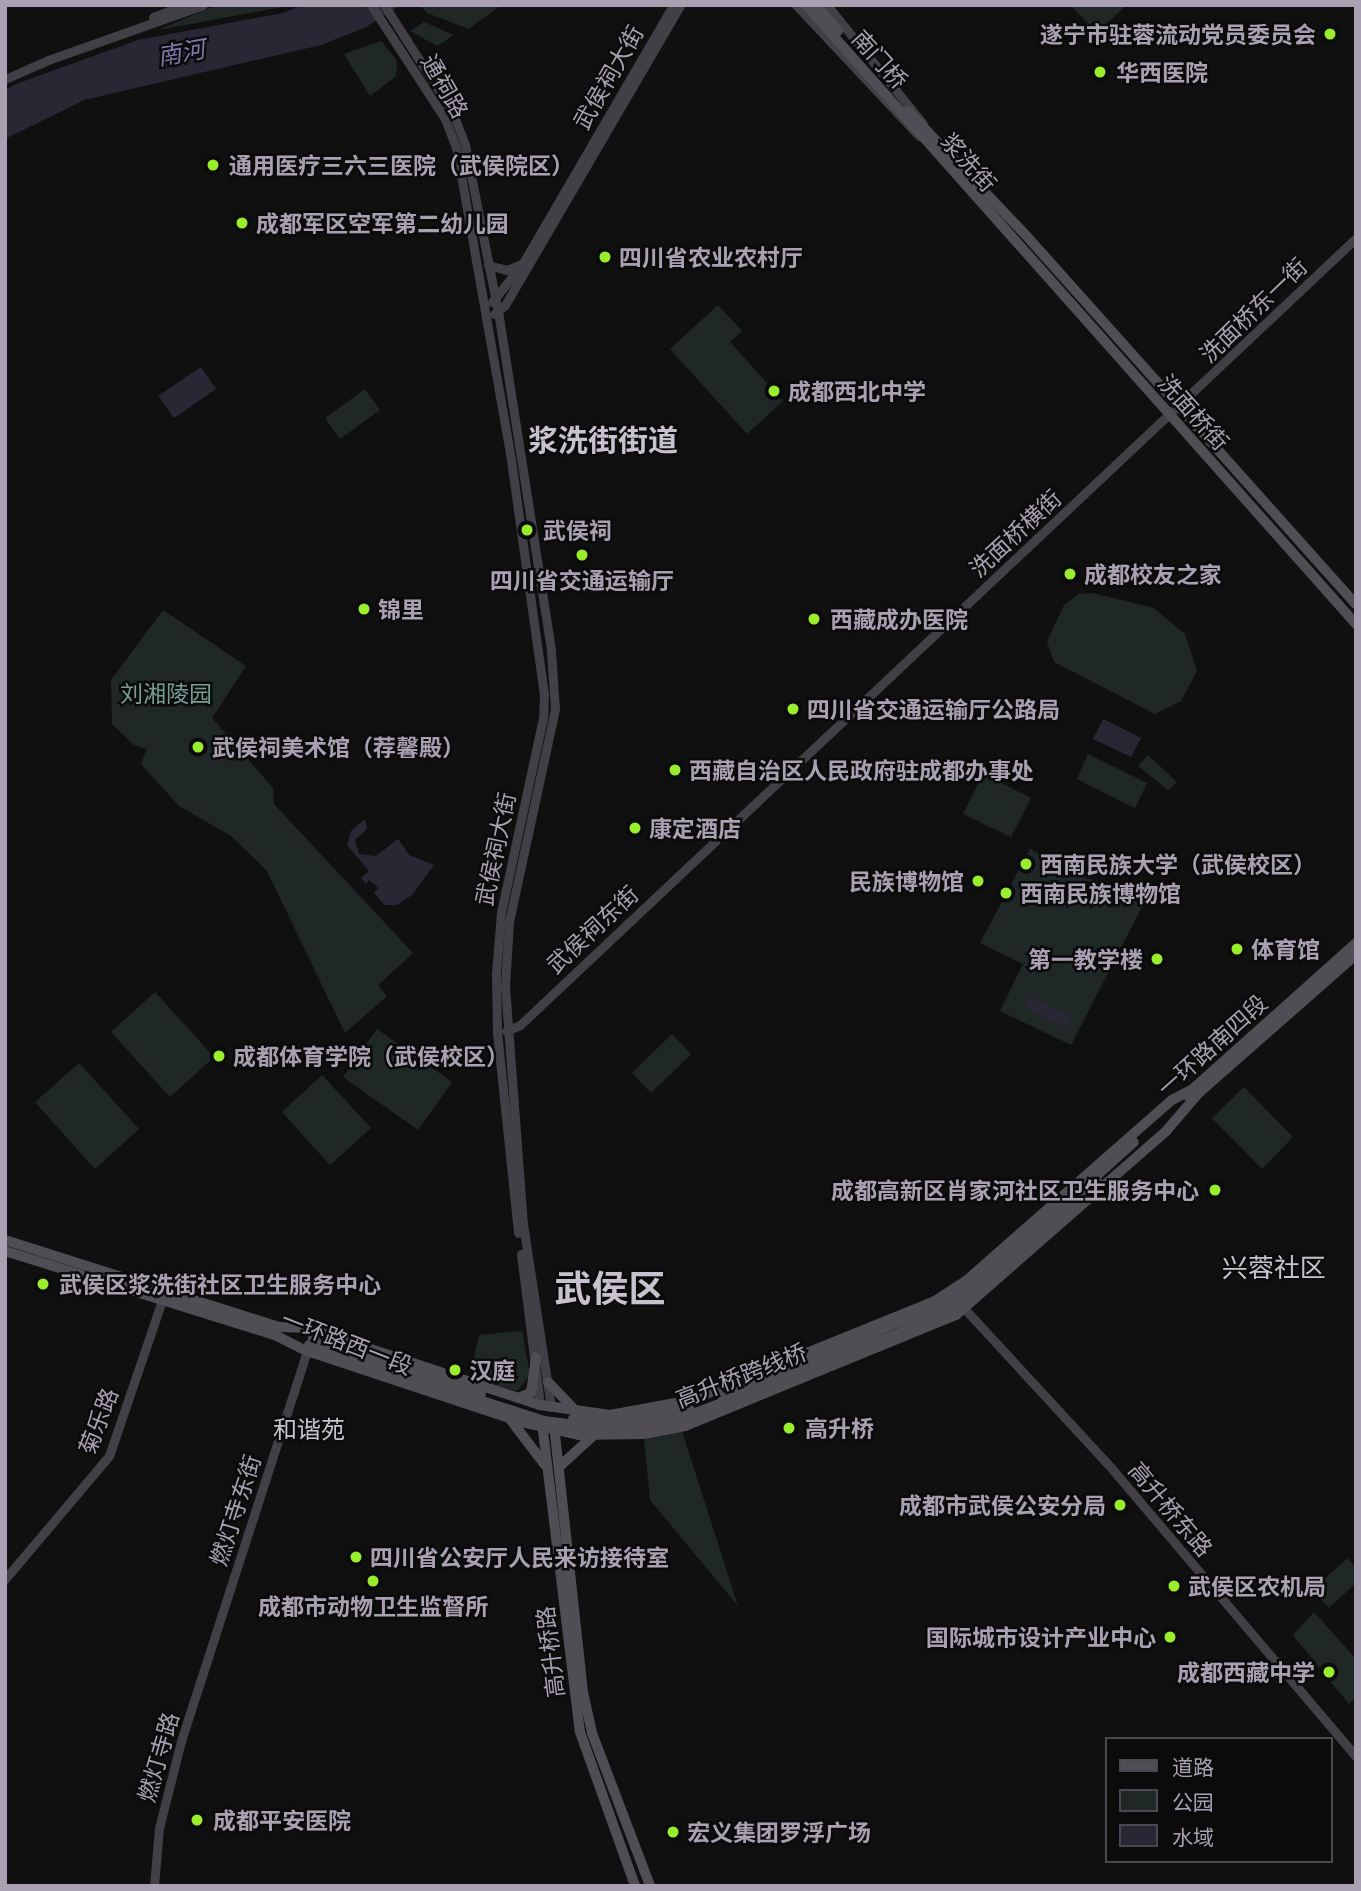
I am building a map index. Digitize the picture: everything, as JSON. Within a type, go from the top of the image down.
[{"type":"main road","points":[[5,73],[184,5]]},
{"type":"main road","points":[[5,79],[48,60],[203,5]]},
{"type":"main road","name":"通祠路","points":[[371,5],[387,19],[452,111],[465,145],[498,311]]},
{"type":"main road","name":"通祠路","points":[[384,5],[387,19],[445,120],[456,147],[486,318]]},
{"type":"main road","name":"武侯祠大街","points":[[484,307],[495,299],[523,263],[673,5]]},
{"type":"main road","name":"武侯祠大街","points":[[540,1405],[514,1200],[496,974],[501,913],[544,704],[486,318],[498,311],[680,5]]},
{"type":"main road","points":[[796,5],[905,126],[925,135]]},
{"type":"main road","name":"南门桥","points":[[806,5],[899,105]]},
{"type":"main road","name":"南门桥","points":[[816,5],[899,105]]},
{"type":"main road","name":"浆洗街","points":[[827,5],[916,110],[925,135],[1023,232]]},
{"type":"main road","name":"浆洗街","points":[[899,105],[1013,241]]},
{"type":"main road","name":"洗面桥街","points":[[1023,232],[1173,411]]},
{"type":"main road","name":"洗面桥东一街","points":[[1173,411],[1356,238]]},
{"type":"main road","name":"洗面桥街","points":[[1013,241],[1352,605],[1356,622]]},
{"type":"main road","points":[[488,265],[507,270],[523,263]]},
{"type":"main road","name":"武侯祠大街","points":[[498,311],[555,702],[509,921],[506,1031],[523,1224],[551,1407]]},
{"type":"main road","name":"洗面桥横街","points":[[704,852],[1173,411]]},
{"type":"main road","name":"武侯祠东街","points":[[506,1031],[520,1025],[704,852]]},
{"type":"main road","name":"一环路南四段","points":[[1097,1180],[1356,943]]},
{"type":"main road","name":"一环路南四段","points":[[1194,1092],[1356,955]]},
{"type":"main road","name":"一环路西一段","points":[[5,1240],[277,1331],[307,1328],[540,1405],[610,1415],[691,1400],[949,1292],[1172,1100],[1194,1092]]},
{"type":"main road","name":"一环路西一段","points":[[310,1344],[510,1419],[555,1430],[594,1435],[644,1434],[685,1426],[891,1345],[965,1310],[1167,1130],[1194,1092]]},
{"type":"main road","name":"高升桥跨线桥","points":[[310,1344],[544,1414],[621,1421],[676,1414],[950,1300],[1097,1180]]},
{"type":"main road","name":"一环路西一段","points":[[5,1251],[164,1294]]},
{"type":"main road","name":"高升桥东路","points":[[949,1292],[1113,1470],[1356,1757]]},
{"type":"main road","name":"菊乐路","points":[[5,1579],[109,1456],[164,1294]]},
{"type":"main road","points":[[277,1331],[310,1344]]},
{"type":"main road","name":"燃灯寺东街","points":[[212,1641],[310,1344]]},
{"type":"main road","points":[[518,1398],[531,1393],[536,1357]]},
{"type":"main road","points":[[548,1382],[564,1402],[581,1412]]},
{"type":"main road","name":"高升桥路","points":[[540,1405],[580,1732],[635,1886]]},
{"type":"main road","name":"高升桥路","points":[[551,1407],[583,1692],[593,1733],[650,1886]]},
{"type":"main road","points":[[510,1419],[548,1470]]},
{"type":"main road","points":[[559,1467],[594,1435]]},
{"type":"main road","name":"燃灯寺路","points":[[154,1886],[167,1790],[212,1641]]},
{"type":"green space","points":[[217,5],[293,5],[158,30]]},
{"type":"green space","points":[[420,5],[501,5],[469,29],[427,13]]},
{"type":"green space","points":[[1071,5],[1127,5],[1096,33]]},
{"type":"green space","points":[[424,22],[454,35],[437,46],[410,31]]},
{"type":"green space","points":[[381,41],[396,59],[397,68],[395,77],[370,96],[344,54]]},
{"type":"green space","points":[[718,305],[742,331],[730,342],[783,401],[747,434],[670,349]]},
{"type":"green space","points":[[365,389],[380,410],[340,439],[325,418]]},
{"type":"green space","points":[[1092,593],[1154,608],[1185,634],[1197,671],[1181,701],[1155,714],[1054,662],[1047,642],[1064,605],[1079,594]]},
{"type":"green space","name":"刘湘陵园","points":[[163,610],[246,666],[212,718],[273,788],[274,804],[413,953],[378,985],[387,996],[345,1033],[267,871],[231,836],[179,806],[141,764],[147,749],[134,745],[112,724],[111,680]]},
{"type":"green space","points":[[1088,754],[1147,783],[1135,808],[1077,779]]},
{"type":"green space","points":[[1148,755],[1177,782],[1168,790],[1138,766]]},
{"type":"green space","points":[[983,774],[1031,798],[1011,837],[963,814]]},
{"type":"green space","points":[[1030,849],[1143,905],[1071,1045],[1000,1011],[1023,964],[980,943]]},
{"type":"green space","points":[[155,992],[214,1057],[170,1097],[111,1032]]},
{"type":"green space","points":[[377,1029],[452,1082],[418,1130],[343,1077]]},
{"type":"green space","points":[[672,1034],[691,1054],[651,1093],[632,1073]]},
{"type":"green space","points":[[79,1063],[139,1129],[95,1169],[35,1102]]},
{"type":"green space","points":[[322,1075],[371,1128],[330,1165],[282,1112]]},
{"type":"green space","points":[[1244,1087],[1293,1137],[1262,1169],[1212,1118]]},
{"type":"green space","points":[[522,1331],[530,1375],[517,1391],[484,1382],[486,1373],[474,1358],[479,1335]]},
{"type":"green space","points":[[682,1431],[738,1606],[650,1500],[644,1438]]},
{"type":"green space","points":[[1347,1558],[1356,1568],[1356,1583],[1329,1608],[1313,1590]]},
{"type":"green space","points":[[1314,1612],[1356,1659],[1356,1698],[1349,1704],[1293,1635]]},
{"type":"water","name":"南河","points":[[303,5],[401,5],[366,27],[321,45],[84,100],[5,139],[5,90],[16,84],[138,40],[283,13]]},
{"type":"water","points":[[201,367],[216,389],[174,418],[158,396]]},
{"type":"water","points":[[1103,719],[1141,738],[1131,757],[1093,739]]},
{"type":"water","points":[[365,819],[367,829],[355,840],[359,854],[376,856],[398,839],[409,855],[434,865],[412,895],[397,905],[385,905],[374,893],[378,888],[369,880],[366,884],[361,878],[369,871],[347,845],[351,831]]},
{"type":"water","points":[[1034,998],[1069,1015],[1068,1029],[1025,1008],[1028,999]]},
{"type":"place","name":"遂宁市驻蓉流动党员委员会","points":[[1330,34]]},
{"type":"place","name":"华西医院","points":[[1100,72]]},
{"type":"place","name":"通用医疗三六三医院（武侯院区）","points":[[213,165]]},
{"type":"place","name":"成都军区空军第二幼儿园","points":[[242,223]]},
{"type":"place","name":"四川省农业农村厅","points":[[605,257]]},
{"type":"place","name":"成都西北中学","points":[[774,391]]},
{"type":"place","name":"武侯祠","points":[[527,530]]},
{"type":"place","name":"四川省交通运输厅","points":[[582,555]]},
{"type":"place","name":"成都校友之家","points":[[1070,574]]},
{"type":"place","name":"锦里","points":[[364,609]]},
{"type":"place","name":"西藏成办医院","points":[[814,619]]},
{"type":"place","name":"四川省交通运输厅公路局","points":[[793,709]]},
{"type":"place","name":"武侯祠美术馆（荐馨殿）","points":[[198,747]]},
{"type":"place","name":"西藏自治区人民政府驻成都办事处","points":[[675,770]]},
{"type":"place","name":"康定酒店","points":[[635,828]]},
{"type":"place","name":"西南民族大学（武侯校区）","points":[[1026,864]]},
{"type":"place","name":"民族博物馆","points":[[978,881]]},
{"type":"place","name":"西南民族博物馆","points":[[1006,893]]},
{"type":"place","name":"体育馆","points":[[1237,949]]},
{"type":"place","name":"第一教学楼","points":[[1157,959]]},
{"type":"place","name":"成都体育学院（武侯校区）","points":[[219,1056]]},
{"type":"place","name":"成都高新区肖家河社区卫生服务中心","points":[[1215,1190]]},
{"type":"place","name":"武侯区浆洗街社区卫生服务中心","points":[[43,1284]]},
{"type":"place","name":"汉庭","points":[[455,1370]]},
{"type":"place","name":"高升桥","points":[[789,1428]]},
{"type":"place","name":"成都市武侯公安分局","points":[[1120,1505]]},
{"type":"place","name":"四川省公安厅人民来访接待室","points":[[356,1557]]},
{"type":"place","name":"成都市动物卫生监督所","points":[[373,1581]]},
{"type":"place","name":"武侯区农机局","points":[[1174,1586]]},
{"type":"place","name":"国际城市设计产业中心","points":[[1170,1637]]},
{"type":"place","name":"成都西藏中学","points":[[1329,1672]]},
{"type":"place","name":"成都平安医院","points":[[197,1820]]},
{"type":"place","name":"宏义集团罗浮广场","points":[[673,1832]]},
{"type":"district","name":"浆洗街街道","points":[[603,439]]},
{"type":"district","name":"兴蓉社区","points":[[1274,1267]]},
{"type":"district","name":"武侯区","points":[[610,1287]]},
{"type":"district","name":"和谐苑","points":[[309,1429]]}]
